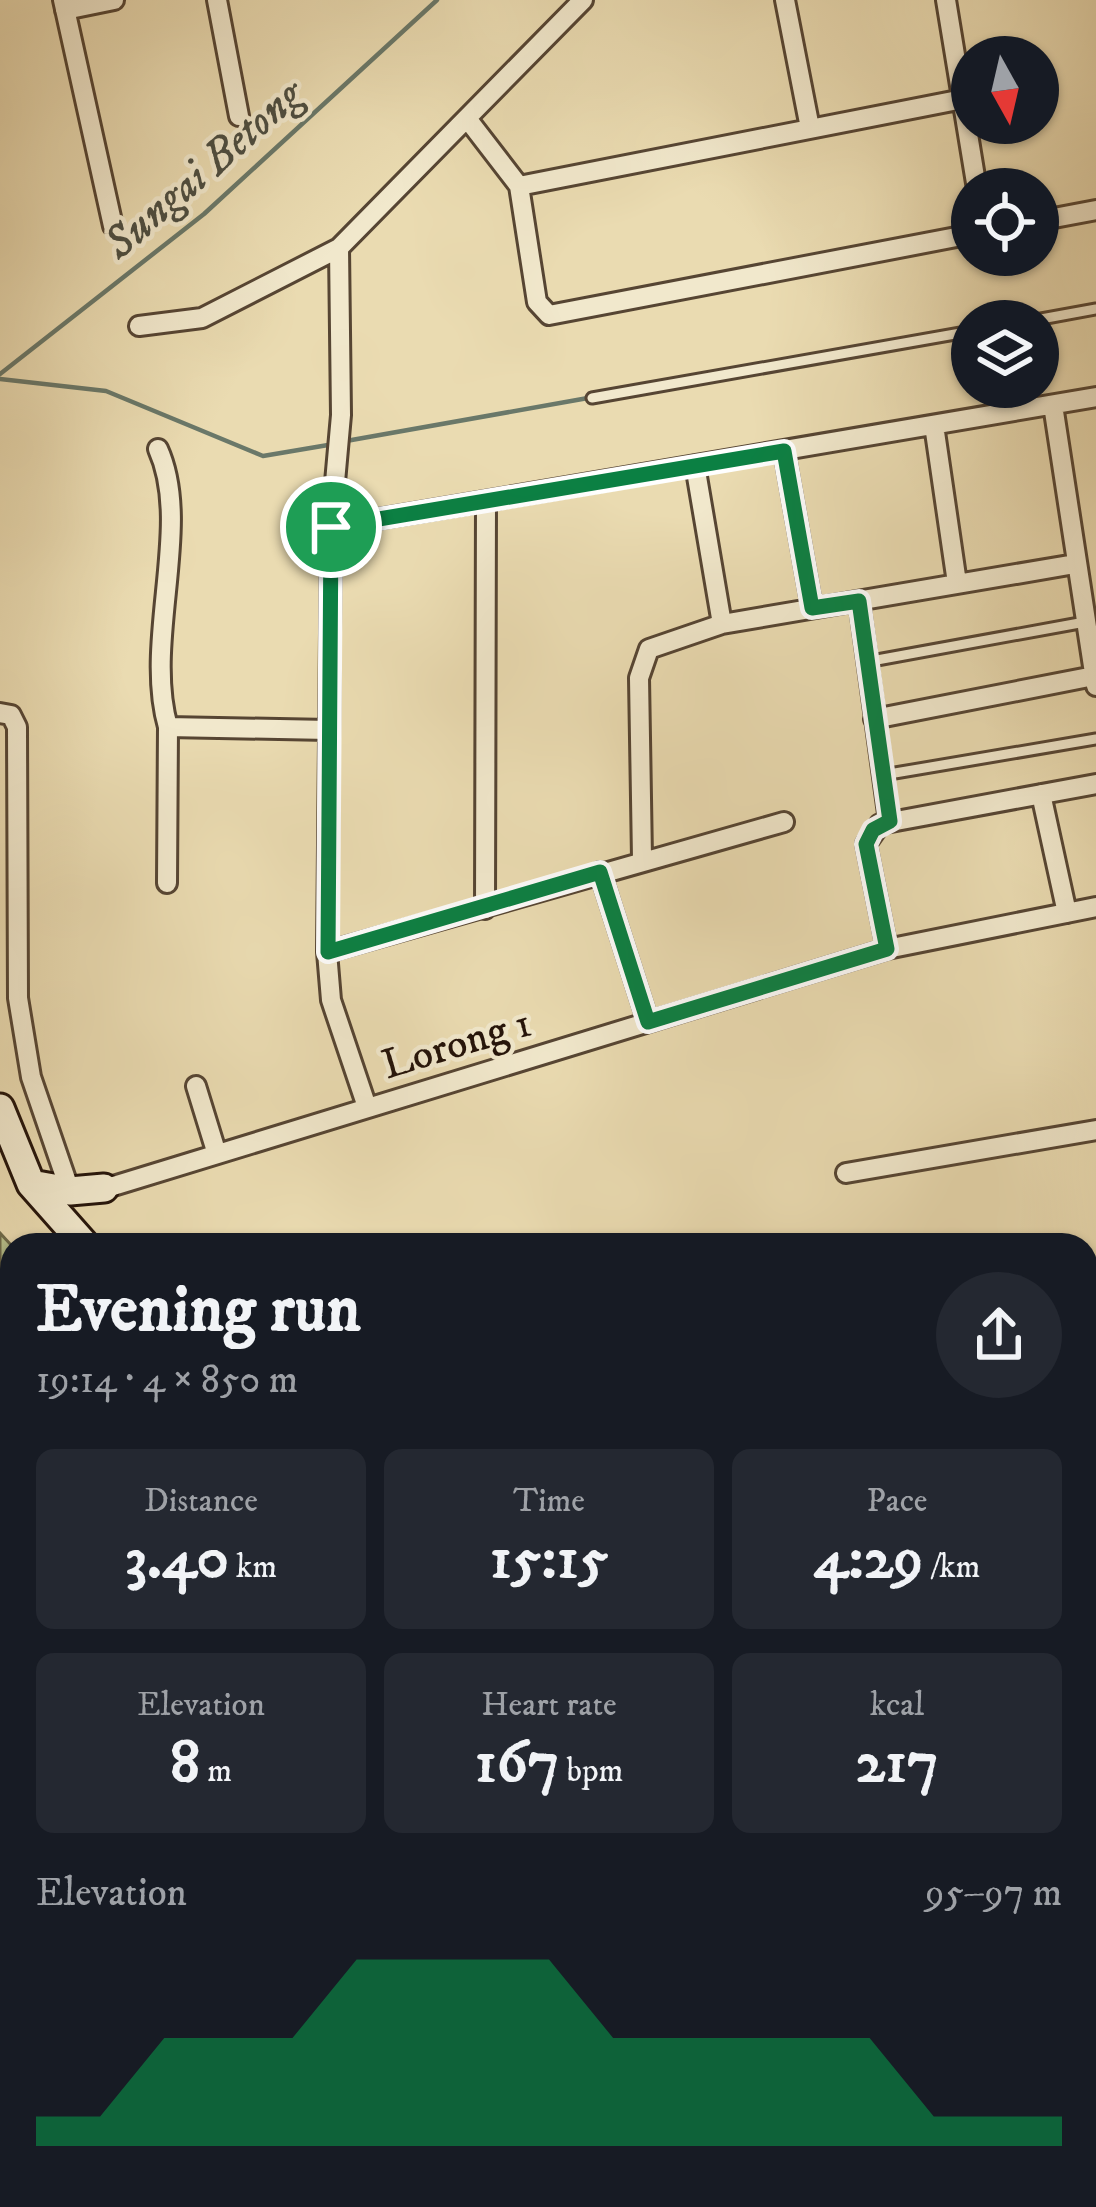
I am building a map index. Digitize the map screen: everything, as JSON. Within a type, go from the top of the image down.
[{"type":"main road","points":[[1,1114],[31,1184],[59,1200],[76,1233]]},
{"type":"main road","points":[[59,1200],[108,1187]]},
{"type":"main road","points":[[84,1233],[93,1201],[108,1187]]},
{"type":"street","points":[[113,226],[64,5],[114,0]]},
{"type":"street","points":[[218,0],[239,116]]},
{"type":"street","points":[[139,326],[202,317],[339,248],[469,122],[583,0]]},
{"type":"street","points":[[785,0],[810,128]]},
{"type":"street","points":[[946,0],[952,36]]},
{"type":"street","points":[[519,186],[951,100]]},
{"type":"street","points":[[469,122],[519,186],[537,302],[549,315],[951,238]]},
{"type":"street","points":[[1059,217],[1096,210]]},
{"type":"street","points":[[339,248],[341,415],[331,527],[328,952],[335,1016],[367,1107]]},
{"type":"street","points":[[1059,404],[1096,398]]},
{"type":"street","points":[[331,527],[1035,408]]},
{"type":"street","points":[[874,719],[1095,681],[1053,408]]},
{"type":"street","points":[[934,425],[957,583]]},
{"type":"street","points":[[158,449],[170,495],[158,683],[168,727],[167,883]]},
{"type":"street","points":[[784,451],[812,608]]},
{"type":"street","points":[[695,466],[722,624]]},
{"type":"street","points":[[485,909],[486,501]]},
{"type":"street","points":[[642,858],[642,661],[658,644],[722,624],[1075,564]]},
{"type":"street","points":[[859,601],[890,821]]},
{"type":"street","points":[[0,713],[11,715],[17,727],[9,872],[18,998],[59,1200]]},
{"type":"street","points":[[168,727],[329,730]]},
{"type":"street","points":[[887,949],[866,844],[873,830],[890,821],[1096,784]]},
{"type":"street","points":[[1041,794],[1067,913]]},
{"type":"street","points":[[328,952],[485,909],[642,858],[784,822]]},
{"type":"street","points":[[600,872],[648,1022]]},
{"type":"street","name":"Lorong 1","points":[[108,1187],[887,949],[1096,908]]},
{"type":"street","points":[[196,1086],[216,1151]]},
{"type":"street","points":[[845,1173],[1096,1130]]},
{"type":"lane","points":[[1059,316],[1096,309]]},
{"type":"lane","points":[[592,398],[951,335]]},
{"type":"lane","points":[[866,662],[1085,622]]},
{"type":"lane","points":[[883,775],[1096,739]]},
{"type":"waterway","name":"Sungai Betong","points":[[0,374],[204,214],[437,0]]},
{"type":"waterway","points":[[0,379],[106,391],[263,456],[334,444]]},
{"type":"waterway","points":[[346,441],[588,398]]},
{"type":"route","points":[[784,451],[812,608],[859,601],[890,821],[873,830],[866,844],[887,949],[648,1022],[600,872],[328,952],[331,527],[784,451]]}]
